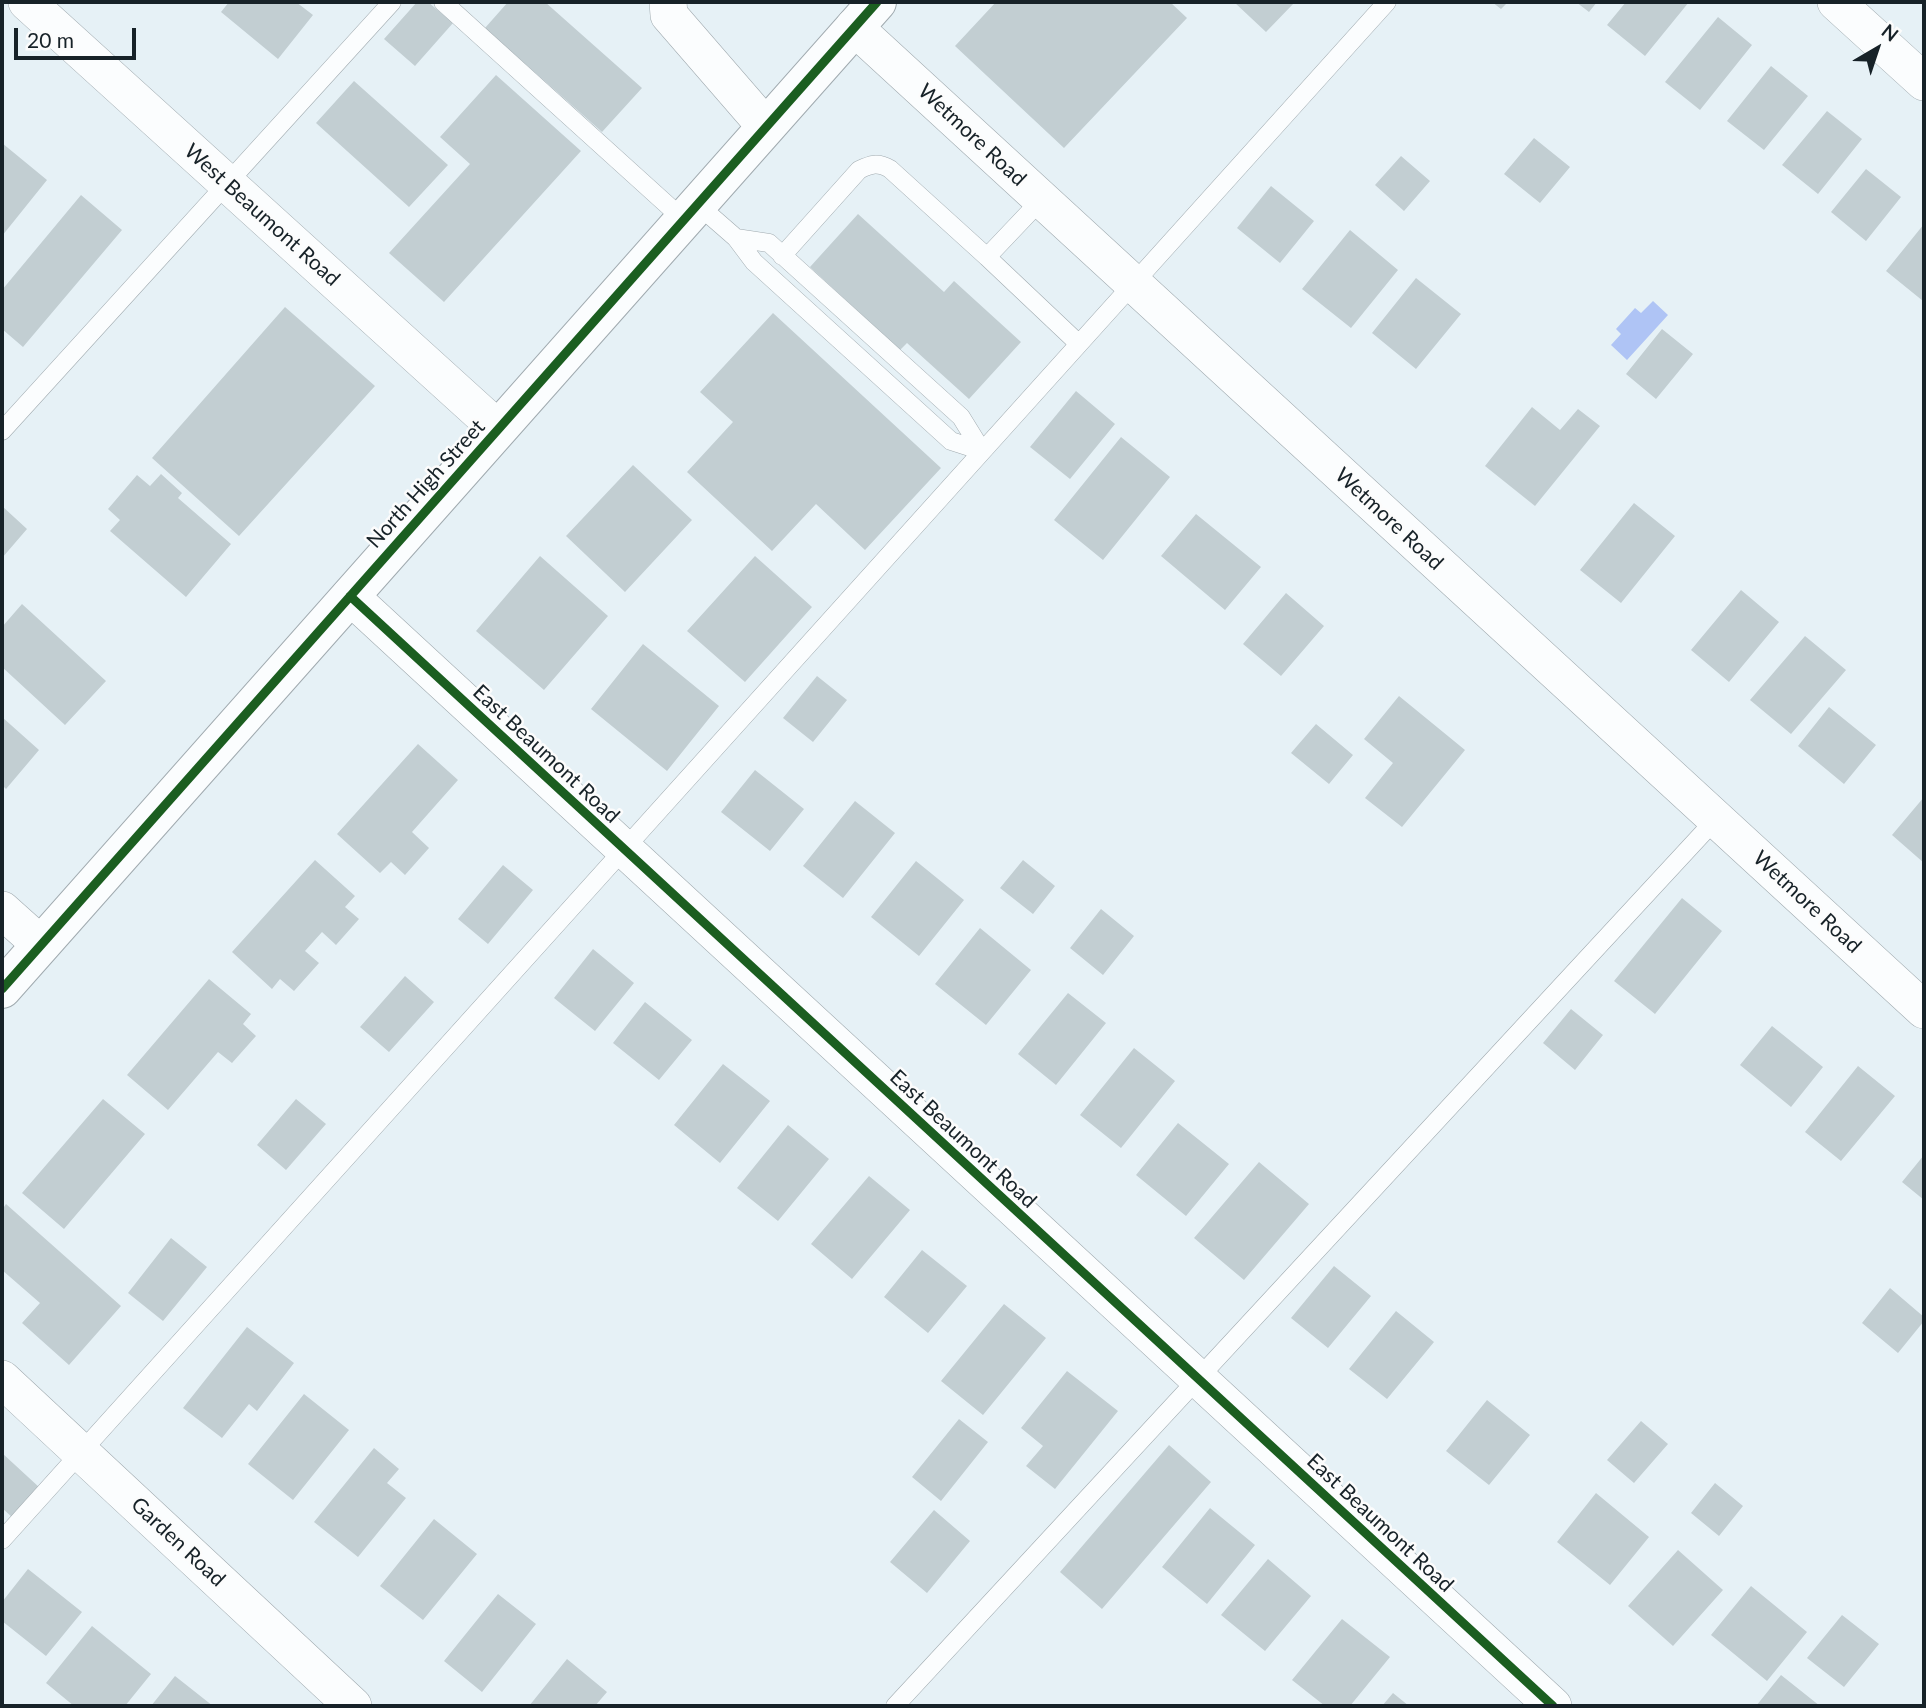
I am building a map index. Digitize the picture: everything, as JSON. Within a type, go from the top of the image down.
[{"type":"main road","name":"North High Street","points":[[2,989],[866,15]]},
{"type":"street","name":"West Beaumont Road","points":[[27,2],[498,429]]},
{"type":"street","points":[[668,2],[669,15],[766,127]]},
{"type":"street","points":[[1836,2],[1924,82]]},
{"type":"street","name":"Wetmore Road","points":[[866,15],[1042,199],[1924,1010]]},
{"type":"street","name":"East Beaumont Road","points":[[350,596],[1553,1706]]},
{"type":"street","points":[[2,910],[41,945]]},
{"type":"street","name":"Garden Road","points":[[2,1378],[353,1706]]},
{"type":"lane","points":[[2,431],[391,2]]},
{"type":"lane","points":[[443,2],[691,212],[736,237],[769,243],[961,417],[982,451]]},
{"type":"lane","points":[[2,1541],[1387,2]]},
{"type":"lane","points":[[782,256],[859,170],[871,164],[890,169],[1079,344]]},
{"type":"lane","points":[[988,257],[1042,199]]},
{"type":"lane","points":[[736,237],[754,262],[951,441],[982,451]]},
{"type":"lane","points":[[895,1706],[1716,819]]},
{"type":"water","points":[[1653,301],[1668,315],[1627,360],[1611,345],[1621,334],[1616,329],[1635,308],[1641,313]]},
{"type":"building","points":[[229,2],[296,2],[313,15],[278,59],[221,12]]},
{"type":"building","points":[[417,2],[428,2],[453,23],[415,66],[384,39]]},
{"type":"building","points":[[508,2],[545,2],[642,88],[602,132],[485,28]]},
{"type":"building","points":[[996,2],[1170,2],[1187,18],[1064,148],[955,46]]},
{"type":"building","points":[[1234,2],[1295,2],[1266,32]]},
{"type":"building","points":[[1492,2],[1508,2],[1501,9]]},
{"type":"building","points":[[1576,2],[1597,2],[1589,12]]},
{"type":"building","points":[[1626,2],[1689,2],[1645,56],[1607,25]]},
{"type":"building","points":[[1718,17],[1752,45],[1700,110],[1665,82]]},
{"type":"building","points":[[1771,66],[1808,96],[1764,150],[1727,121]]},
{"type":"building","points":[[496,75],[581,151],[444,302],[389,253],[470,164],[440,137]]},
{"type":"building","points":[[354,81],[448,165],[409,207],[316,123]]},
{"type":"building","points":[[1827,111],[1862,139],[1818,194],[1782,165]]},
{"type":"building","points":[[1534,138],[1570,167],[1540,203],[1504,174]]},
{"type":"building","points":[[2,143],[47,180],[2,236]]},
{"type":"building","points":[[1401,156],[1430,181],[1404,211],[1375,185]]},
{"type":"building","points":[[1866,169],[1901,197],[1866,241],[1831,212]]},
{"type":"building","points":[[1271,186],[1314,221],[1280,263],[1237,228]]},
{"type":"building","points":[[81,195],[122,230],[23,347],[2,329],[2,290]]},
{"type":"building","points":[[858,214],[944,292],[954,281],[1021,342],[969,399],[907,343],[900,350],[810,267]]},
{"type":"building","points":[[1924,224],[1924,300],[1923,301],[1886,271]]},
{"type":"building","points":[[1350,230],[1398,270],[1351,328],[1302,289]]},
{"type":"building","points":[[1416,278],[1461,314],[1416,369],[1372,333]]},
{"type":"building","points":[[285,307],[375,386],[239,536],[152,458]]},
{"type":"building","points":[[773,313],[941,468],[865,550],[816,504],[772,551],[687,472],[733,422],[700,392]]},
{"type":"building","points":[[1662,329],[1693,354],[1656,399],[1626,374]]},
{"type":"building","points":[[1076,391],[1115,424],[1070,479],[1030,447]]},
{"type":"building","points":[[1532,407],[1560,430],[1578,409],[1600,426],[1535,506],[1485,466]]},
{"type":"building","points":[[1121,437],[1170,477],[1103,560],[1054,520]]},
{"type":"building","points":[[633,465],[692,520],[625,592],[566,536]]},
{"type":"building","points":[[161,474],[182,493],[178,498],[231,544],[186,597],[110,531],[120,520],[108,509],[137,475],[150,486]]},
{"type":"building","points":[[1634,503],[1675,536],[1621,603],[1580,570]]},
{"type":"building","points":[[2,506],[27,529],[2,558]]},
{"type":"building","points":[[1196,514],[1261,567],[1225,610],[1161,556]]},
{"type":"building","points":[[540,556],[608,616],[544,690],[476,631]]},
{"type":"building","points":[[755,556],[812,607],[745,682],[687,631]]},
{"type":"building","points":[[1741,590],[1779,622],[1729,682],[1691,650]]},
{"type":"building","points":[[1286,593],[1324,626],[1281,676],[1243,644]]},
{"type":"building","points":[[22,604],[106,681],[65,725],[2,667],[2,627]]},
{"type":"building","points":[[1805,636],[1846,670],[1791,734],[1750,700]]},
{"type":"building","points":[[643,644],[719,706],[667,771],[591,709]]},
{"type":"building","points":[[817,676],[847,700],[813,742],[783,718]]},
{"type":"building","points":[[1399,696],[1465,750],[1402,827],[1365,798],[1393,763],[1364,739]]},
{"type":"building","points":[[1829,707],[1876,745],[1844,784],[1798,746]]},
{"type":"building","points":[[2,717],[39,750],[6,789],[2,785]]},
{"type":"building","points":[[1316,724],[1353,755],[1329,784],[1291,753]]},
{"type":"building","points":[[418,744],[458,780],[412,832],[429,848],[405,875],[391,862],[380,873],[337,834]]},
{"type":"building","points":[[755,770],[804,809],[770,851],[721,812]]},
{"type":"building","points":[[1924,797],[1924,863],[1892,835]]},
{"type":"building","points":[[855,801],[895,833],[843,898],[803,866]]},
{"type":"building","points":[[315,860],[355,896],[345,907],[359,919],[336,945],[322,932],[305,951],[319,963],[294,991],[280,979],[272,989],[232,952]]},
{"type":"building","points":[[1023,860],[1055,886],[1033,914],[1000,888]]},
{"type":"building","points":[[916,861],[964,900],[919,956],[871,917]]},
{"type":"building","points":[[503,865],[533,890],[488,944],[458,919]]},
{"type":"building","points":[[1682,898],[1722,931],[1655,1014],[1614,981]]},
{"type":"building","points":[[1101,909],[1134,936],[1103,975],[1070,948]]},
{"type":"building","points":[[980,928],[1031,970],[986,1025],[935,984]]},
{"type":"building","points":[[593,949],[634,983],[595,1031],[554,998]]},
{"type":"building","points":[[405,976],[434,1002],[389,1052],[360,1027]]},
{"type":"building","points":[[209,979],[251,1014],[243,1024],[256,1036],[232,1063],[218,1052],[168,1110],[127,1075]]},
{"type":"building","points":[[1068,993],[1106,1023],[1056,1085],[1018,1054]]},
{"type":"building","points":[[645,1002],[692,1040],[659,1080],[613,1043]]},
{"type":"building","points":[[1571,1009],[1603,1035],[1575,1070],[1543,1043]]},
{"type":"building","points":[[1772,1026],[1823,1067],[1791,1107],[1740,1065]]},
{"type":"building","points":[[1134,1048],[1175,1081],[1121,1148],[1080,1115]]},
{"type":"building","points":[[723,1064],[770,1101],[720,1163],[674,1125]]},
{"type":"building","points":[[1858,1066],[1895,1096],[1841,1161],[1805,1132]]},
{"type":"building","points":[[103,1099],[145,1134],[64,1229],[22,1193]]},
{"type":"building","points":[[296,1099],[326,1124],[286,1170],[257,1145]]},
{"type":"building","points":[[1178,1123],[1229,1164],[1186,1216],[1136,1175]]},
{"type":"building","points":[[788,1125],[829,1159],[778,1221],[737,1188]]},
{"type":"building","points":[[1924,1155],[1924,1200],[1902,1182]]},
{"type":"building","points":[[1259,1162],[1309,1204],[1244,1280],[1194,1238]]},
{"type":"building","points":[[869,1176],[910,1210],[852,1279],[811,1244]]},
{"type":"building","points":[[6,1204],[121,1306],[69,1365],[22,1323],[40,1303],[2,1270],[2,1210]]},
{"type":"building","points":[[171,1238],[207,1267],[163,1321],[128,1293]]},
{"type":"building","points":[[922,1250],[967,1286],[928,1333],[884,1297]]},
{"type":"building","points":[[1334,1266],[1371,1296],[1328,1348],[1291,1318]]},
{"type":"building","points":[[1890,1288],[1924,1317],[1924,1321],[1898,1353],[1862,1323]]},
{"type":"building","points":[[1004,1304],[1046,1338],[983,1415],[941,1381]]},
{"type":"building","points":[[1396,1311],[1434,1342],[1387,1399],[1349,1369]]},
{"type":"building","points":[[247,1327],[294,1363],[257,1411],[249,1404],[222,1438],[183,1408]]},
{"type":"building","points":[[1067,1371],[1118,1411],[1055,1489],[1026,1466],[1043,1446],[1021,1428]]},
{"type":"building","points":[[304,1394],[349,1430],[293,1500],[248,1464]]},
{"type":"building","points":[[1487,1400],[1530,1435],[1489,1485],[1446,1451]]},
{"type":"building","points":[[959,1419],[988,1442],[941,1501],[912,1477]]},
{"type":"building","points":[[1641,1421],[1668,1444],[1634,1483],[1607,1460]]},
{"type":"building","points":[[1169,1445],[1211,1482],[1102,1609],[1060,1572]]},
{"type":"building","points":[[374,1448],[399,1469],[387,1483],[406,1498],[358,1557],[314,1522]]},
{"type":"building","points":[[2,1453],[40,1488],[13,1518],[2,1508]]},
{"type":"building","points":[[1715,1483],[1743,1506],[1719,1536],[1691,1513]]},
{"type":"building","points":[[1596,1493],[1649,1537],[1610,1585],[1557,1542]]},
{"type":"building","points":[[1210,1508],[1255,1545],[1207,1604],[1162,1567]]},
{"type":"building","points":[[934,1510],[970,1541],[927,1593],[890,1562]]},
{"type":"building","points":[[434,1519],[477,1554],[423,1620],[380,1586]]},
{"type":"building","points":[[1678,1550],[1723,1590],[1673,1646],[1628,1606]]},
{"type":"building","points":[[1268,1559],[1311,1596],[1265,1651],[1221,1615]]},
{"type":"building","points":[[28,1569],[82,1612],[46,1656],[2,1621],[2,1602]]},
{"type":"building","points":[[1751,1586],[1807,1632],[1767,1681],[1711,1635]]},
{"type":"building","points":[[498,1594],[536,1624],[482,1692],[444,1661]]},
{"type":"building","points":[[1842,1615],[1879,1644],[1844,1687],[1807,1658]]},
{"type":"building","points":[[1342,1619],[1390,1657],[1350,1706],[1325,1706],[1292,1680]]},
{"type":"building","points":[[92,1626],[151,1674],[125,1706],[74,1706],[46,1683]]},
{"type":"building","points":[[567,1659],[607,1692],[595,1706],[529,1706]]},
{"type":"building","points":[[1781,1675],[1820,1706],[1756,1706]]},
{"type":"building","points":[[175,1676],[213,1706],[151,1706]]},
{"type":"building","points":[[1393,1693],[1409,1706],[1382,1706]]},
{"type":"cycle path","points":[[2,989],[877,2]]},
{"type":"cycle path","points":[[350,596],[1553,1706]]}]
